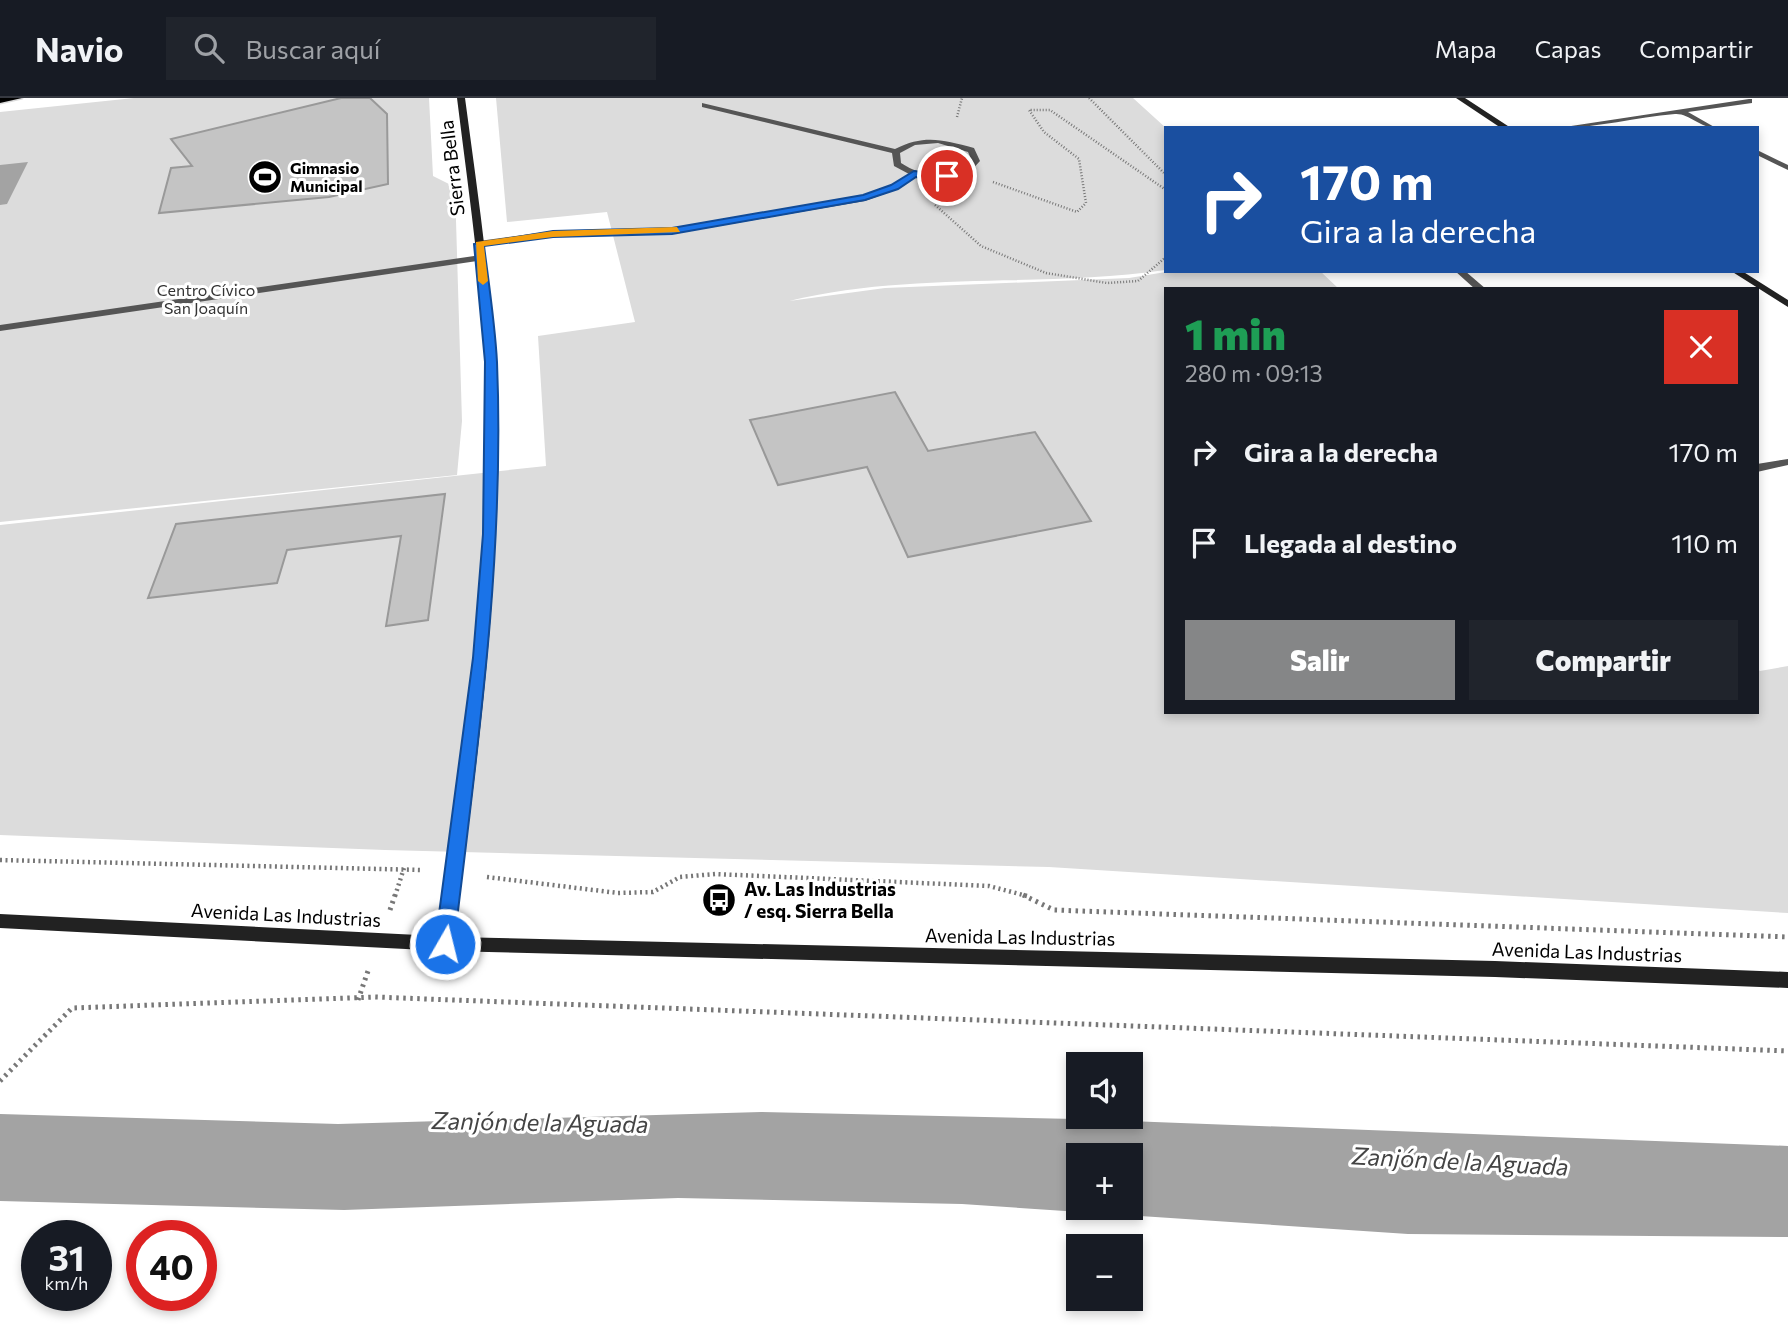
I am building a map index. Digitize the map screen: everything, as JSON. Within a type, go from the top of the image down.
[{"type":"main road","points":[[0,100],[17,98]]},
{"type":"street","name":"Sierra Bella","points":[[445,944],[480,658],[492,493],[491,362],[461,98]]},
{"type":"street","points":[[1460,98],[1504,126]]},
{"type":"street","points":[[1576,126],[1749,101]]},
{"type":"street","points":[[705,105],[896,152],[913,144],[951,142],[971,150],[976,155],[973,166],[947,176],[914,174],[897,164],[896,152]]},
{"type":"street","points":[[1680,111],[1708,126]]},
{"type":"street","points":[[1759,153],[1788,168]]},
{"type":"street","points":[[479,244],[553,234],[672,231],[865,198],[895,187],[914,174]]},
{"type":"street","points":[[0,328],[481,258]]},
{"type":"street","points":[[1461,273],[1479,287]]},
{"type":"street","points":[[1738,273],[1788,304]]},
{"type":"street","points":[[1759,468],[1788,462]]},
{"type":"street","name":"Avenida Las Industrias","points":[[0,921],[445,944],[1495,969],[1788,980]]},
{"type":"path","points":[[1089,98],[1164,173]]},
{"type":"path","points":[[973,166],[995,183],[1077,212],[1086,203],[1083,169],[1079,159],[1044,132],[1029,110],[1050,110],[1164,189]]},
{"type":"path","points":[[929,200],[981,246],[1046,273],[1107,283],[1138,281],[1164,259]]},
{"type":"path","points":[[0,860],[208,867],[404,868],[618,893],[653,892],[680,877],[715,874],[989,886],[1016,891],[1054,910],[1788,937]]},
{"type":"path","points":[[0,1081],[72,1008],[375,997],[1788,1051]]},
{"type":"green space","name":"Centro Cívico San Joaquín","points":[[134,98],[429,98],[433,176],[455,187],[462,421],[457,475],[0,522],[0,112]]},
{"type":"green space","points":[[496,98],[1133,98],[1164,126],[1164,270],[1071,278],[882,286],[789,301],[885,288],[1129,278],[1164,272],[1322,273],[1337,287],[1164,287],[1164,714],[1759,714],[1759,670],[1788,666],[1788,913],[1049,867],[385,850],[0,835],[0,525],[546,466],[538,336],[635,322],[607,212],[507,222]]},
{"type":"water","points":[[28,162],[7,204],[0,205],[0,165]]},
{"type":"water","name":"Zanjón de la Aguada","points":[[761,1112],[1066,1119],[1066,1129],[1143,1129],[1143,1122],[1788,1146],[1788,1237],[1408,1234],[1143,1216],[1143,1143],[1066,1143],[1066,1211],[962,1204],[678,1198],[344,1210],[0,1201],[0,1114],[338,1124]]},
{"type":"building","name":"Gimnasio Municipal","points":[[341,98],[370,98],[387,114],[388,184],[329,197],[159,213],[171,168],[192,166],[171,139]]},
{"type":"building","points":[[895,392],[928,451],[1035,432],[1091,521],[908,557],[867,467],[778,485],[750,420]]},
{"type":"building","points":[[445,494],[428,620],[386,626],[401,536],[287,550],[277,583],[148,598],[176,524]]},
{"type":"slow traffic","points":[[483,281],[479,244],[553,234],[677,230]]},
{"type":"place","name":"Gimnasio Municipal","points":[[265,177]]},
{"type":"place","name":"Av. Las Industrias / esq. Sierra Bella","points":[[719,900]]},
{"type":"route","points":[[445,944],[480,658],[490,534],[491,362],[479,244],[553,234],[672,231],[865,198],[895,187],[914,174],[947,176]]}]
